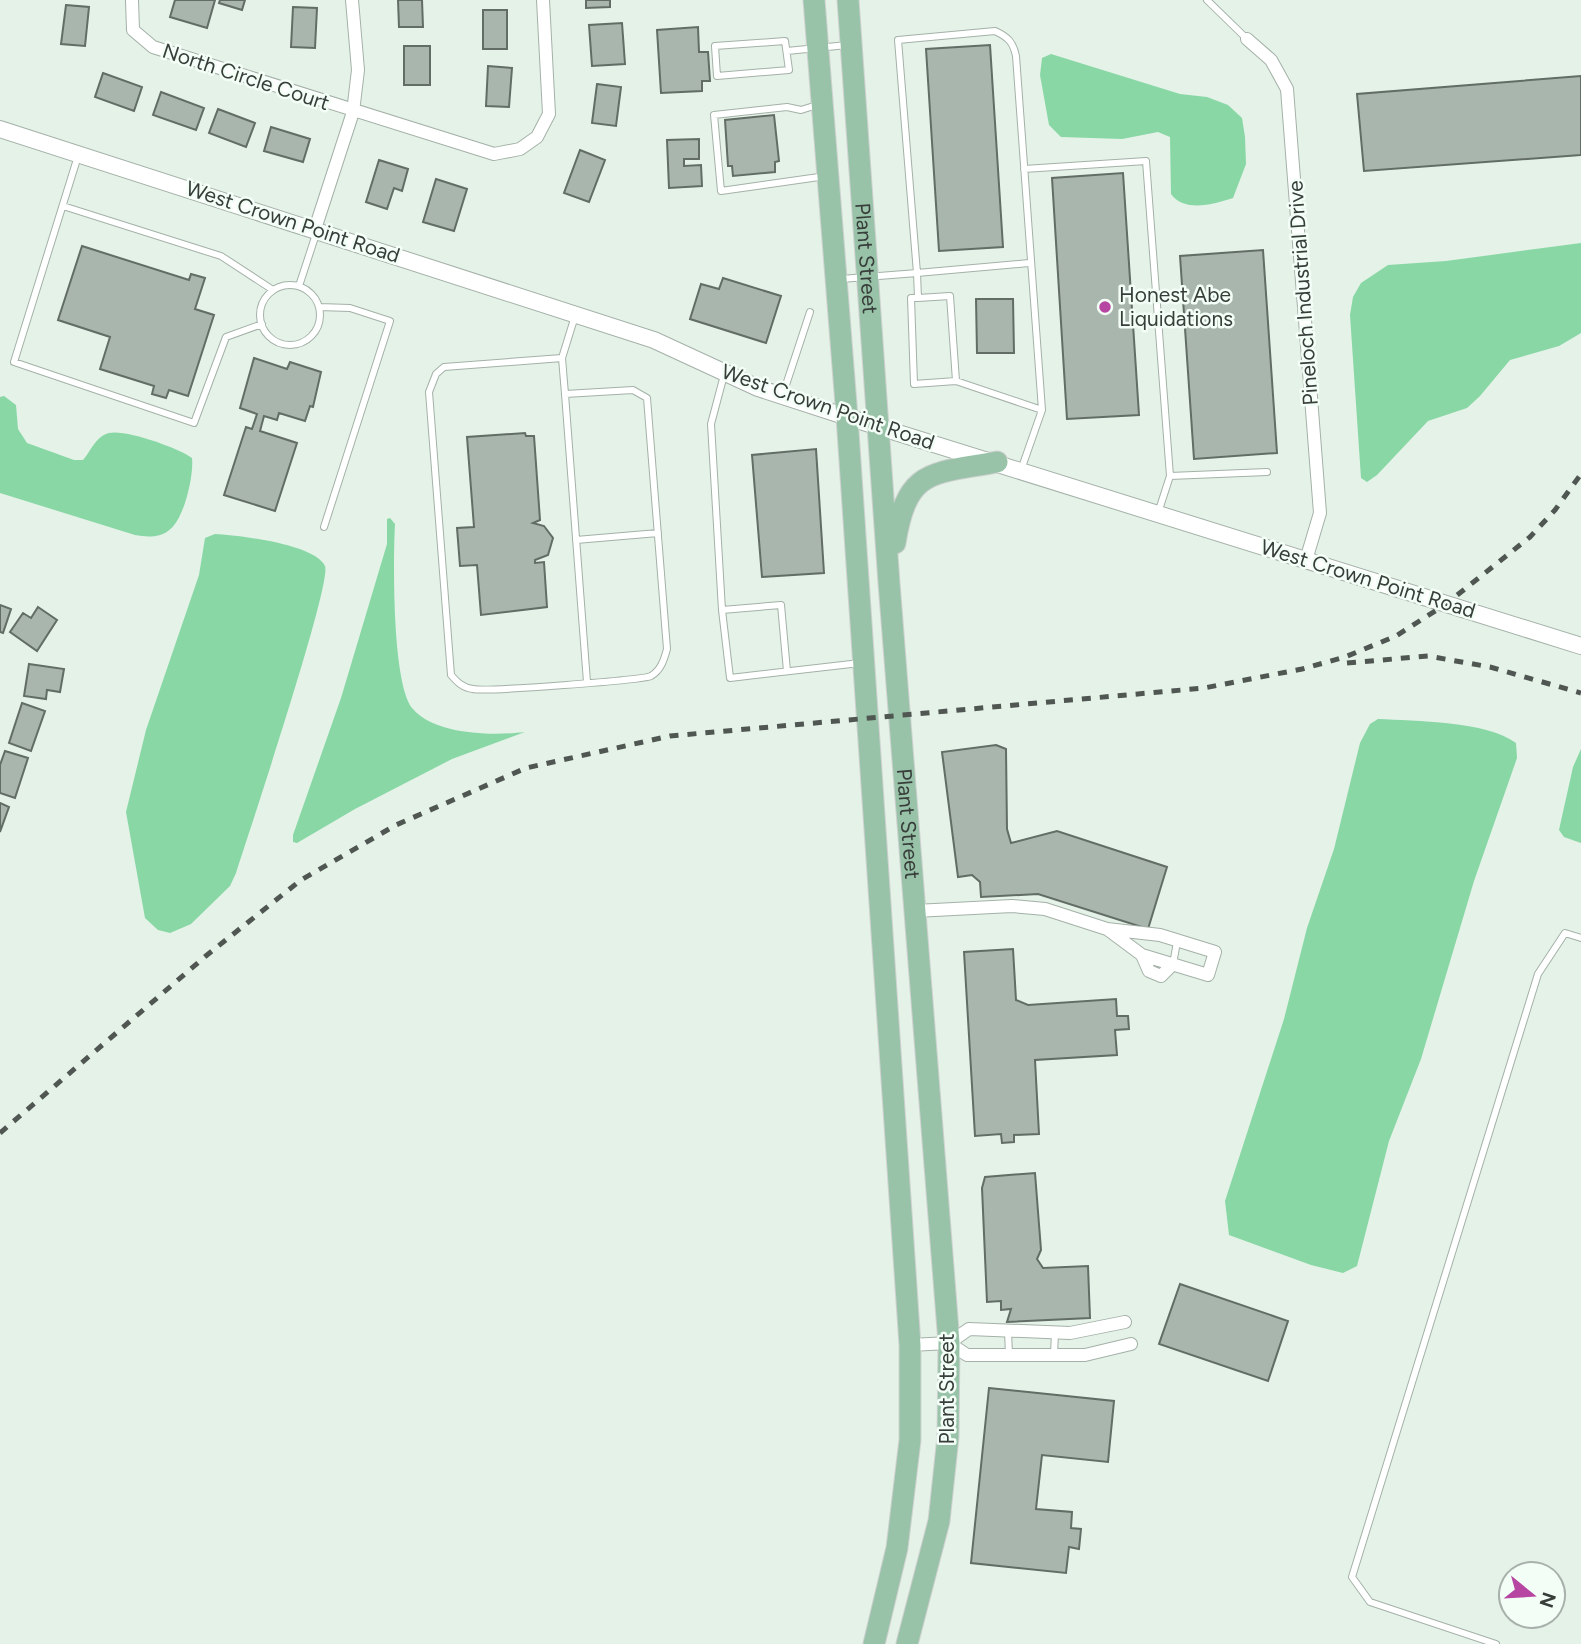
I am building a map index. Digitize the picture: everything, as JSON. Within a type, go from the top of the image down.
[{"type":"main road","name":"Plant Street","points":[[814,0],[847,417],[910,1345],[910,1440],[897,1548],[874,1644]]},
{"type":"main road","name":"Plant Street","points":[[848,0],[889,583],[949,1343],[948,1437],[939,1521],[907,1644]]},
{"type":"main road","points":[[889,583],[900,511],[915,485],[942,472],[997,462]]},
{"type":"main road","points":[[878,872],[893,903],[901,910],[915,911]]},
{"type":"main road","points":[[883,946],[901,957],[912,969],[922,991]]},
{"type":"street","name":"North Circle Court","points":[[132,0],[133,30],[153,47],[353,112],[494,154],[520,149],[537,137],[550,114],[543,0]]},
{"type":"street","points":[[316,230],[353,112],[358,70],[352,0]]},
{"type":"street","name":"Pineloch Industrial Drive","points":[[1247,39],[1271,60],[1287,89],[1320,513],[1306,560]]},
{"type":"street","name":"West Crown Point Road","points":[[0,129],[654,340],[724,373],[782,396],[1581,646]]},
{"type":"street","points":[[915,911],[1012,906],[1045,909],[1107,929],[1160,935],[1215,952],[1208,975],[1142,955],[1107,929]]},
{"type":"street","points":[[910,1345],[949,1343],[969,1329],[1070,1333],[1125,1322]]},
{"type":"street","points":[[949,1343],[967,1355],[1085,1355],[1131,1344]]},
{"type":"lane","points":[[1207,0],[1247,39]]},
{"type":"lane","points":[[918,298],[898,40],[995,31],[1006,36],[1014,45],[1016,56],[1029,263],[1042,410],[1021,470]]},
{"type":"lane","points":[[785,41],[786,51],[789,70],[717,76],[715,46],[785,41]]},
{"type":"lane","points":[[786,51],[851,45]]},
{"type":"lane","points":[[822,104],[801,110],[787,107],[714,115],[721,191],[828,176]]},
{"type":"lane","points":[[79,154],[14,362],[194,423],[226,337],[262,324]]},
{"type":"lane","points":[[1024,169],[1146,161],[1170,476],[1157,514]]},
{"type":"lane","points":[[62,206],[221,256],[272,290]]},
{"type":"lane","points":[[299,286],[316,230]]},
{"type":"lane","points":[[835,280],[1029,263]]},
{"type":"lane","points":[[286,284],[299,286],[313,295],[319,307],[319,323],[315,332],[299,344],[279,343],[271,338],[262,324],[260,311],[272,290],[286,284]]},
{"type":"lane","points":[[956,381],[950,296],[911,298],[914,384],[956,381],[1042,410]]},
{"type":"lane","points":[[319,307],[350,308],[390,321],[324,527]]},
{"type":"lane","points":[[782,396],[810,312]]},
{"type":"lane","points":[[576,314],[562,358],[587,682]]},
{"type":"lane","points":[[562,358],[444,367],[431,383],[429,393],[451,675],[456,682],[475,690],[646,678],[659,669],[664,659],[667,649],[647,398],[633,390],[565,394]]},
{"type":"lane","points":[[724,373],[711,424],[722,610],[730,678],[863,663]]},
{"type":"lane","points":[[1170,476],[1267,472]]},
{"type":"lane","points":[[576,540],[659,533]]},
{"type":"lane","points":[[722,610],[781,605],[787,671]]},
{"type":"lane","points":[[1496,1644],[1370,1602],[1352,1577],[1538,974],[1565,933],[1581,938]]},
{"type":"lane","points":[[1173,964],[1178,942]]},
{"type":"lane","points":[[1009,1331],[1009,1355]]},
{"type":"lane","points":[[1054,1355],[1055,1332]]},
{"type":"shaded area","points":[[1051,54],[1180,94],[1207,97],[1228,105],[1242,118],[1245,137],[1246,164],[1233,198],[1200,205],[1177,200],[1171,194],[1170,137],[1158,132],[1122,139],[1061,137],[1049,125],[1040,75],[1042,58]]},
{"type":"shaded area","points":[[1581,243],[1581,333],[1559,346],[1510,360],[1467,408],[1428,421],[1377,475],[1367,482],[1361,478],[1350,315],[1353,297],[1361,283],[1388,265],[1446,261]]},
{"type":"shaded area","points":[[4,396],[16,405],[18,429],[27,443],[74,460],[83,460],[94,444],[109,433],[152,440],[192,458],[187,497],[174,526],[157,536],[135,535],[0,493],[0,397]]},
{"type":"shaded area","points":[[390,518],[395,524],[395,621],[401,675],[406,696],[413,709],[423,718],[450,729],[498,734],[525,732],[452,759],[355,809],[297,843],[293,842],[293,835],[341,698],[387,544],[387,519]]},
{"type":"shaded area","points":[[215,534],[274,542],[307,552],[325,566],[324,583],[303,661],[236,873],[230,886],[191,924],[170,933],[158,930],[145,918],[126,812],[146,730],[199,575],[205,538]]},
{"type":"shaded area","points":[[1378,719],[1450,724],[1487,730],[1516,743],[1517,758],[1474,881],[1421,1059],[1389,1141],[1357,1266],[1343,1273],[1311,1265],[1229,1235],[1225,1201],[1284,1019],[1307,928],[1334,849],[1360,743],[1370,724]]},
{"type":"shaded area","points":[[1581,749],[1581,843],[1564,837],[1559,830],[1573,767]]},
{"type":"building","points":[[175,0],[215,0],[207,28],[170,17]]},
{"type":"building","points":[[220,0],[245,0],[242,10],[219,3]]},
{"type":"building","points":[[398,0],[422,0],[423,27],[399,27]]},
{"type":"building","points":[[586,0],[610,0],[610,7],[586,8]]},
{"type":"building","points":[[66,5],[89,7],[85,46],[61,44]]},
{"type":"building","points":[[293,7],[317,8],[315,48],[291,47]]},
{"type":"building","points":[[483,10],[507,10],[507,49],[483,49]]},
{"type":"building","points":[[622,23],[625,64],[592,66],[589,25]]},
{"type":"building","points":[[698,27],[699,52],[708,52],[710,81],[702,81],[702,91],[661,93],[657,30]]},
{"type":"building","points":[[990,45],[1003,247],[939,251],[926,49]]},
{"type":"building","points":[[404,46],[430,46],[430,85],[404,85]]},
{"type":"building","points":[[488,66],[512,68],[509,107],[486,106]]},
{"type":"building","points":[[103,73],[142,87],[134,111],[95,97]]},
{"type":"building","points":[[1581,76],[1581,155],[1364,171],[1357,94]]},
{"type":"building","points":[[597,84],[621,87],[616,126],[592,123]]},
{"type":"building","points":[[161,92],[204,108],[196,130],[153,115]]},
{"type":"building","points":[[218,109],[255,123],[246,147],[209,133]]},
{"type":"building","points":[[774,115],[779,161],[775,162],[775,172],[733,176],[732,166],[728,166],[725,120]]},
{"type":"building","points":[[271,127],[310,139],[303,162],[264,151]]},
{"type":"building","points":[[699,139],[699,159],[684,159],[684,166],[701,165],[702,186],[669,188],[667,140]]},
{"type":"building","points":[[580,150],[605,160],[589,202],[564,193]]},
{"type":"building","points":[[379,160],[408,169],[402,191],[394,188],[387,209],[366,202]]},
{"type":"building","points":[[1123,173],[1139,415],[1067,419],[1052,178]]},
{"type":"building","points":[[436,179],[467,189],[454,231],[423,222]]},
{"type":"building","points":[[82,246],[189,280],[191,274],[205,278],[195,309],[214,315],[188,396],[169,390],[166,398],[152,394],[154,386],[100,369],[110,337],[58,320]]},
{"type":"building","points":[[1263,250],[1277,453],[1194,459],[1180,256]]},
{"type":"building","points":[[723,278],[781,296],[766,343],[690,319],[701,284],[719,289]]},
{"type":"building","points":[[976,299],[1013,299],[1014,353],[977,353]]},
{"type":"building","points":[[254,358],[287,369],[290,362],[321,372],[313,407],[310,406],[305,421],[279,413],[277,420],[264,416],[260,431],[297,443],[275,511],[224,495],[246,427],[252,429],[257,414],[240,408]]},
{"type":"building","points":[[525,433],[526,436],[534,436],[540,520],[533,523],[544,526],[553,538],[548,555],[535,560],[535,563],[544,562],[547,607],[481,615],[477,565],[460,566],[457,528],[474,527],[467,437]]},
{"type":"building","points":[[816,449],[824,573],[762,577],[752,455]]},
{"type":"building","points":[[0,605],[11,609],[3,633],[0,632]]},
{"type":"building","points":[[38,607],[57,620],[37,651],[10,632],[23,613],[31,618]]},
{"type":"building","points":[[29,664],[64,669],[60,692],[47,690],[46,699],[24,696]]},
{"type":"building","points":[[22,703],[45,711],[31,751],[9,743]]},
{"type":"building","points":[[996,745],[1006,749],[1007,829],[1011,843],[1057,831],[1167,867],[1148,929],[1038,894],[981,897],[980,882],[972,875],[958,877],[942,752]]},
{"type":"building","points":[[5,751],[28,758],[15,798],[0,793],[0,765]]},
{"type":"building","points":[[0,803],[9,807],[0,832]]},
{"type":"building","points":[[1013,949],[1016,1000],[1028,1005],[1116,999],[1117,1016],[1128,1016],[1129,1029],[1115,1030],[1117,1055],[1035,1060],[1039,1134],[1014,1135],[1014,1142],[1002,1143],[1001,1134],[975,1136],[964,952]]},
{"type":"building","points":[[1035,1173],[1041,1250],[1037,1259],[1043,1268],[1088,1266],[1090,1318],[1007,1322],[1011,1309],[1001,1310],[1001,1301],[987,1302],[982,1188],[985,1177]]},
{"type":"building","points":[[1180,1284],[1288,1321],[1268,1381],[1159,1344]]},
{"type":"building","points":[[989,1388],[1114,1401],[1108,1462],[1042,1455],[1036,1509],[1072,1512],[1071,1528],[1081,1529],[1079,1549],[1069,1547],[1066,1573],[971,1563]]},
{"type":"railway","points":[[0,1133],[207,955],[301,880],[396,825],[526,768],[670,736],[1204,688],[1302,669],[1345,657],[1396,636],[1446,604],[1530,537],[1555,510],[1581,474]]},
{"type":"railway","points":[[1347,663],[1428,656],[1490,667],[1581,693]]},
{"type":"place","name":"Honest Abe Liquidations","points":[[1105,307]]}]
